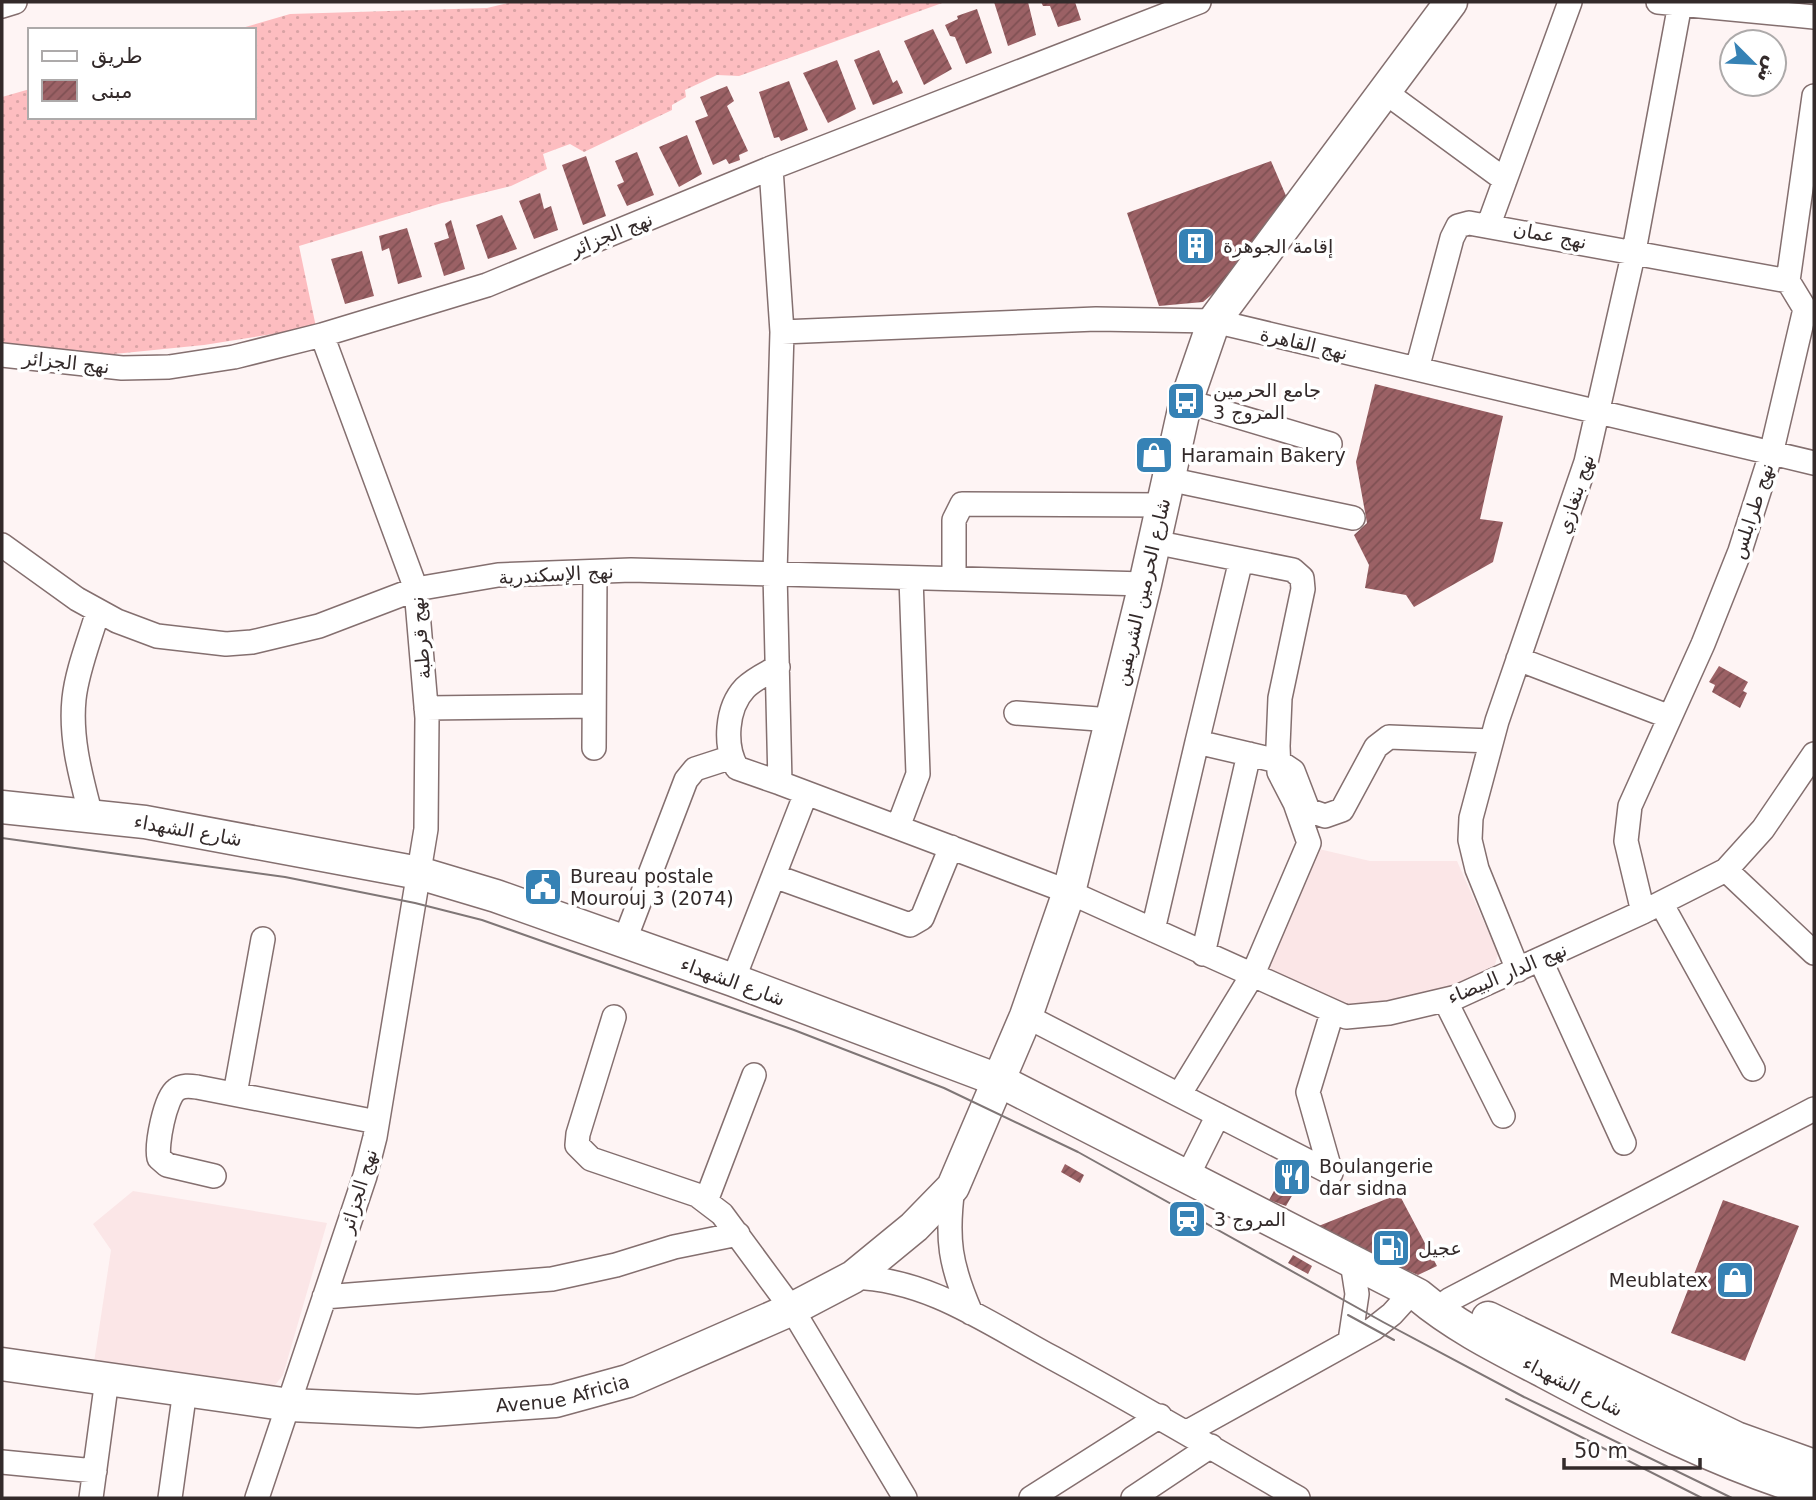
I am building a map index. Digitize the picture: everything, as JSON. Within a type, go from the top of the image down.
[{"type":"main road","name":"شارع الحرمين الشريفين","points":[[998,1080],[1026,1016],[1069,891],[1145,584],[1186,401],[1214,321],[1451,2]]},
{"type":"main road","name":"شارع الشهداء","points":[[2,807],[145,822],[419,873],[496,896],[733,980],[998,1080],[1430,1300],[1736,1438],[1814,1466]]},
{"type":"main road","name":"Avenue Africia","points":[[2,1364],[290,1405],[418,1411],[555,1401],[628,1381],[792,1309],[853,1277],[914,1227],[953,1187],[998,1080]]},
{"type":"main road","name":"شارع الشهداء","points":[[1430,1300],[1597,1400],[1703,1449],[1814,1492]]},
{"type":"street","points":[[2,6],[15,2]]},
{"type":"street","name":"نهج الجزائر","points":[[2,355],[122,368],[169,367],[234,357],[322,335],[487,285],[771,168],[1199,2]]},
{"type":"street","points":[[1489,224],[1570,2]]},
{"type":"street","points":[[1669,3],[1814,17]]},
{"type":"street","name":"نهج بنغازي","points":[[1518,970],[1477,869],[1469,840],[1478,783],[1579,484],[1597,412],[1634,251],[1669,3]]},
{"type":"street","points":[[1385,92],[1505,180]]},
{"type":"street","points":[[1788,281],[1809,163],[1814,96]]},
{"type":"street","points":[[771,168],[782,332],[775,573],[780,783]]},
{"type":"street","name":"نهج عمان","points":[[1417,369],[1452,238],[1458,226],[1469,223],[1489,224],[1788,281]]},
{"type":"street","name":"نهج طرابلس","points":[[1753,1069],[1652,908],[1626,841],[1634,793],[1670,718],[1740,551],[1771,454],[1809,310],[1788,281]]},
{"type":"street","name":"نهج القاهرة","points":[[782,332],[1096,319],[1214,321],[1814,463]]},
{"type":"street","name":"نهج قرطبة","points":[[322,335],[416,589],[426,708],[426,829],[419,873]]},
{"type":"street","points":[[1186,401],[1329,444]]},
{"type":"street","points":[[954,578],[954,520],[962,504],[1166,492],[1353,518]]},
{"type":"street","points":[[1154,542],[1293,570],[1302,578],[1303,589],[1280,698],[1278,761],[1279,772],[1295,803],[1310,843],[1253,974],[1179,1095]]},
{"type":"street","name":"نهج الإسكندرية","points":[[2,545],[98,611],[157,636],[226,644],[252,642],[319,626],[416,589],[498,575],[595,572],[775,573],[1145,584]]},
{"type":"street","points":[[1153,930],[1241,560]]},
{"type":"street","points":[[593,748],[595,572]]},
{"type":"street","points":[[898,827],[918,774],[911,578]]},
{"type":"street","points":[[91,816],[75,746],[73,723],[74,696],[98,611]]},
{"type":"street","points":[[1518,659],[1670,718]]},
{"type":"street","points":[[624,942],[690,774],[732,757],[729,731],[738,697],[745,688],[778,667]]},
{"type":"street","points":[[426,708],[594,706]]},
{"type":"street","points":[[1016,713],[1112,720]]},
{"type":"street","points":[[1198,742],[1278,761],[1293,771],[1308,810],[1325,816],[1342,810],[1376,747],[1389,737],[1491,741]]},
{"type":"street","points":[[1203,954],[1249,754]]},
{"type":"street","name":"نهج الدار البيضاء","points":[[732,757],[737,768],[743,771],[1069,891],[1203,954],[1253,974],[1332,1013],[1346,1017],[1389,1013],[1445,1000],[1518,970],[1652,908],[1726,870],[1763,829],[1814,754]]},
{"type":"street","points":[[733,980],[806,793]]},
{"type":"street","points":[[774,876],[910,925],[922,918],[951,847]]},
{"type":"street","points":[[1726,870],[1814,953]]},
{"type":"street","name":"نهج الجزائر","points":[[257,1498],[365,1176],[377,1122],[419,873]]},
{"type":"street","points":[[235,1094],[263,939]]},
{"type":"street","points":[[1540,959],[1625,1143]]},
{"type":"street","points":[[1445,1000],[1503,1116]]},
{"type":"street","points":[[1026,1016],[1331,1173],[1308,1092],[1332,1013]]},
{"type":"street","points":[[614,1017],[578,1133],[577,1145],[592,1159],[697,1195],[738,1234],[792,1309],[905,1498]]},
{"type":"street","points":[[706,1201],[754,1075]]},
{"type":"street","points":[[214,1175],[167,1165],[159,1158],[166,1104],[170,1095],[181,1087],[235,1094],[377,1122]]},
{"type":"street","points":[[1187,1432],[1383,1322],[1814,1110]]},
{"type":"street","points":[[1187,1177],[1218,1115]]},
{"type":"street","points":[[953,1187],[949,1247],[953,1269],[971,1313]]},
{"type":"street","points":[[324,1297],[552,1279],[617,1265],[661,1250],[738,1234]]},
{"type":"street","points":[[1350,1341],[1357,1294],[1352,1262]]},
{"type":"street","points":[[853,1277],[882,1278],[947,1298],[1160,1416],[1297,1498]]},
{"type":"street","points":[[91,1498],[107,1379]]},
{"type":"street","points":[[170,1498],[185,1390]]},
{"type":"street","points":[[1031,1498],[1160,1416]]},
{"type":"street","points":[[1133,1498],[1211,1446]]},
{"type":"street","points":[[2,1461],[95,1471]]},
{"type":"shaded area","points":[[512,2],[945,2],[739,76],[717,75],[685,90],[686,97],[672,105],[672,110],[584,152],[570,144],[543,154],[547,169],[511,186],[442,203],[299,246],[316,327],[204,345],[104,355],[2,348],[2,97],[28,90],[28,119],[256,119],[256,28],[242,28],[290,14],[487,8]]},
{"type":"shaded area","points":[[1319,849],[1370,861],[1457,861],[1498,954],[1492,975],[1471,986],[1338,1012],[1263,979]]},
{"type":"shaded area","points":[[133,1191],[327,1223],[283,1375],[271,1390],[93,1369],[111,1250],[93,1224]]},
{"type":"building","points":[[994,2],[1028,2],[1036,35],[1008,46]]},
{"type":"building","points":[[1041,2],[1075,2],[1081,20],[1058,27],[1050,6],[1043,6]]},
{"type":"building","points":[[977,9],[992,53],[966,64],[955,37],[950,36],[945,25],[958,19],[957,16]]},
{"type":"building","points":[[933,29],[952,69],[924,85],[904,41]]},
{"type":"building","points":[[879,50],[893,83],[897,80],[903,93],[873,105],[854,60]]},
{"type":"building","points":[[837,60],[856,109],[828,123],[803,73]]},
{"type":"building","points":[[789,81],[808,130],[781,141],[779,137],[774,138],[759,92]]},
{"type":"building","points":[[727,86],[734,101],[727,106],[748,151],[739,155],[740,160],[729,164],[726,159],[713,165],[695,121],[708,116],[700,97]]},
{"type":"building","points":[[687,135],[702,174],[679,187],[659,147]]},
{"type":"building","points":[[637,152],[654,195],[627,206],[617,185],[624,182],[615,161]]},
{"type":"building","points":[[586,156],[606,216],[583,225],[562,165]]},
{"type":"building","name":"إقامة الجوهرة","points":[[1271,161],[1287,198],[1230,279],[1203,302],[1159,306],[1127,213]]},
{"type":"building","points":[[540,193],[544,209],[551,206],[558,230],[534,239],[519,201]]},
{"type":"building","points":[[502,215],[517,249],[488,259],[476,225]]},
{"type":"building","points":[[451,220],[465,269],[444,276],[434,243],[449,238],[445,224]]},
{"type":"building","points":[[407,228],[422,277],[398,284],[389,248],[382,251],[379,236]]},
{"type":"building","points":[[362,251],[374,296],[345,304],[331,259]]},
{"type":"building","points":[[1375,384],[1503,416],[1480,519],[1503,522],[1493,562],[1414,607],[1406,595],[1365,588],[1369,565],[1354,535],[1367,523],[1356,462]]},
{"type":"building","name":"Haramain Bakery","points":[[1168,448],[1165,461],[1141,461],[1142,449]]},
{"type":"building","points":[[1719,666],[1748,682],[1743,691],[1747,693],[1740,708],[1712,692],[1715,685],[1709,682]]},
{"type":"building","name":"Boulangerie dar sidna","points":[[1291,1159],[1308,1168],[1286,1206],[1269,1200]]},
{"type":"building","points":[[1065,1164],[1084,1175],[1080,1183],[1061,1172]]},
{"type":"building","name":"عجيل","points":[[1399,1194],[1437,1266],[1418,1275],[1311,1229]]},
{"type":"building","name":"Meublatex","points":[[1723,1200],[1799,1226],[1745,1361],[1671,1333]]},
{"type":"building","points":[[1293,1255],[1312,1266],[1308,1274],[1288,1263]]},
{"type":"tram line","points":[[2,838],[285,877],[415,903],[482,920],[794,1030],[944,1088],[1078,1152],[1383,1322],[1524,1397],[1732,1498]]},
{"type":"tram line","points":[[1348,1315],[1394,1340]]},
{"type":"tram line","points":[[1506,1399],[1702,1498]]},
{"type":"place","name":"إقامة الجوهرة","points":[[1196,246]]},
{"type":"place","name":"جامع الحرمين المروج 3","points":[[1186,401]]},
{"type":"place","name":"Haramain Bakery","points":[[1154,455]]},
{"type":"place","name":"Bureau postale Mourouj 3 (2074)","points":[[543,887]]},
{"type":"place","name":"Boulangerie dar sidna","points":[[1292,1177]]},
{"type":"place","name":"المروج 3","points":[[1187,1219]]},
{"type":"place","name":"عجيل","points":[[1391,1248]]},
{"type":"place","name":"Meublatex","points":[[1735,1280]]}]
